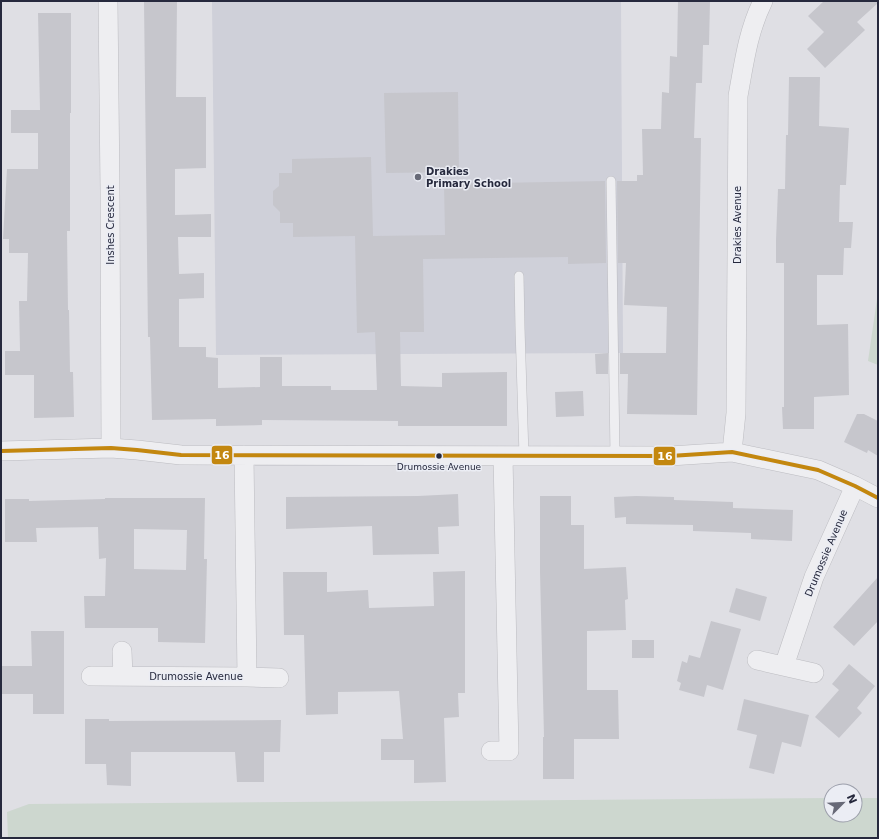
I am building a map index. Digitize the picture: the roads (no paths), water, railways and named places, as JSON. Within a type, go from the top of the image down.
[{"type":"street","name":"Inshes Crescent","points":[[108,1],[110,448]]},
{"type":"street","name":"Drakies Avenue","points":[[732,452],[736,412],[738,96],[746,49],[763,1]]},
{"type":"street","points":[[1,451],[110,448],[181,455],[503,456],[670,456],[732,452],[818,470],[878,498]]},
{"type":"street","name":"Drumossie Avenue","points":[[92,676],[247,677],[244,455]]},
{"type":"street","points":[[491,751],[508,751],[503,456]]},
{"type":"street","name":"Drumossie Avenue","points":[[784,666],[814,577],[855,486]]},
{"type":"street","points":[[122,651],[123,676]]},
{"type":"street","points":[[757,660],[814,673]]},
{"type":"street","points":[[247,677],[280,678]]},
{"type":"lane","points":[[612,181],[615,456]]},
{"type":"lane","points":[[519,276],[524,456]]},
{"type":"place","name":"Drakies Primary School","points":[[418,177]]},
{"type":"place","name":"Drumossie Avenue","points":[[439,456]]}]
